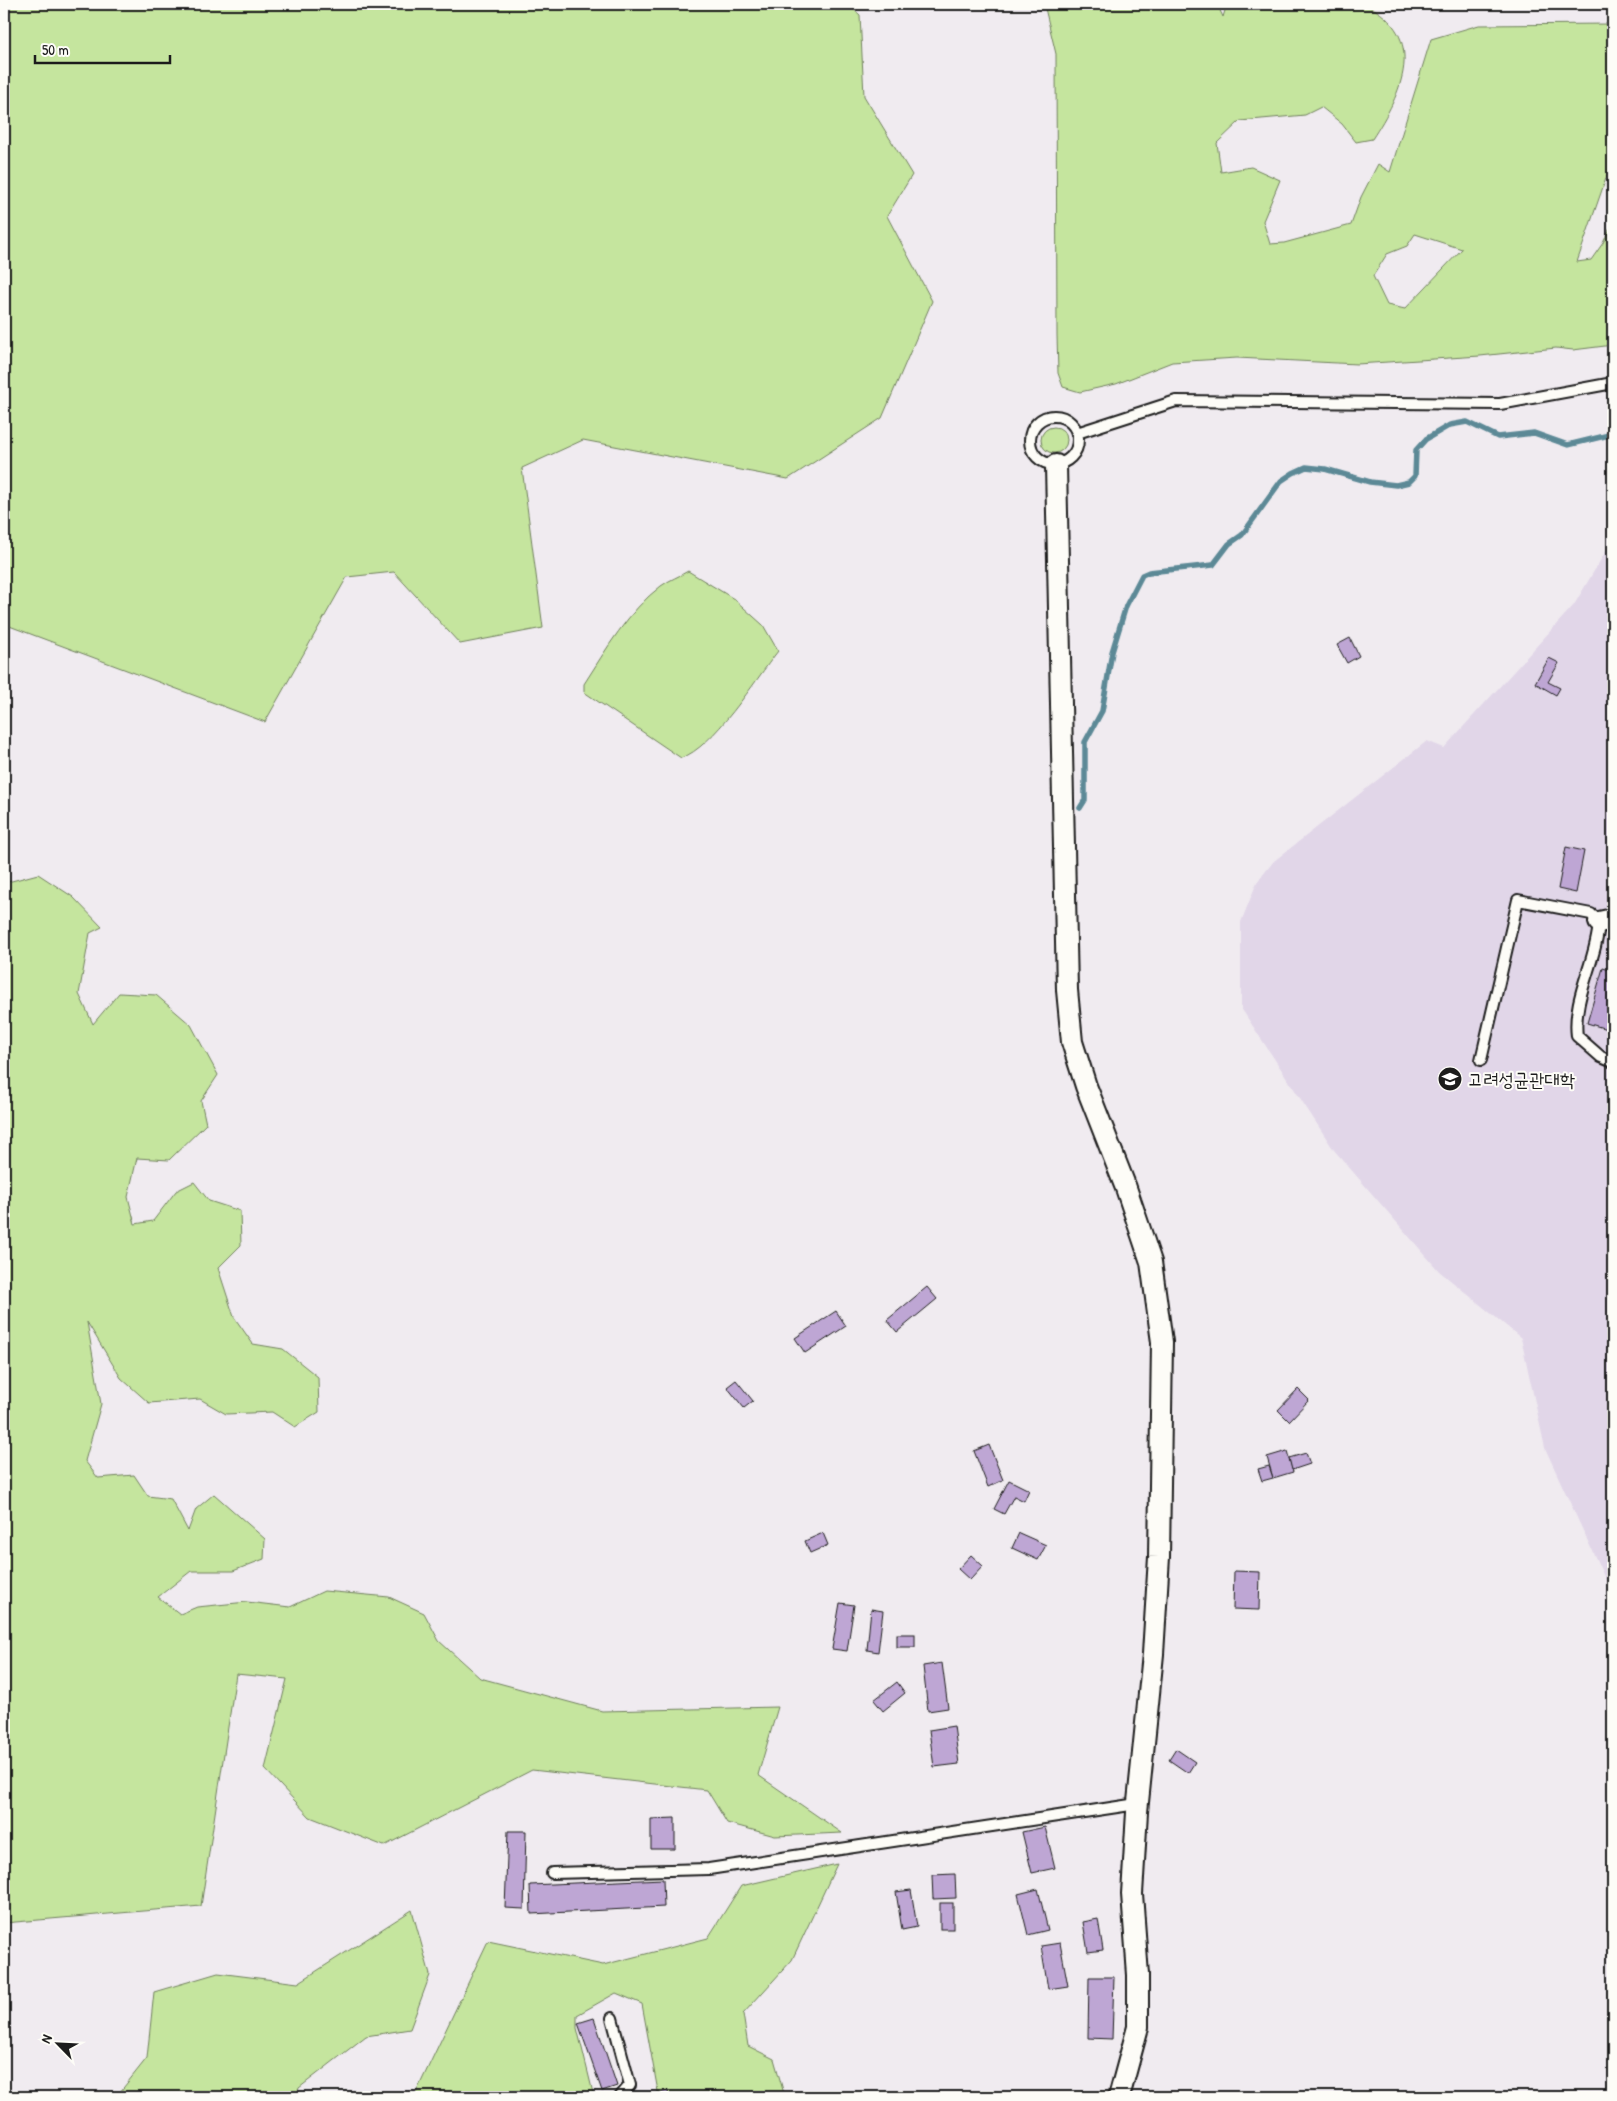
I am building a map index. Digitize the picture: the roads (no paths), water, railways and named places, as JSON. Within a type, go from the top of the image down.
[{"type":"street","points":[[1056,465],[1067,990],[1072,1042],[1086,1086],[1126,1188],[1151,1262],[1162,1342],[1159,1557],[1153,1654],[1137,1804],[1132,1894],[1138,1975],[1138,2027],[1119,2097]]},
{"type":"lane","points":[[1077,433],[1176,401],[1500,404],[1613,383]]},
{"type":"lane","points":[[1052,416],[1067,420],[1077,433],[1078,444],[1074,454],[1066,462],[1056,465],[1045,463],[1033,452],[1030,436],[1034,426],[1042,419],[1052,416]]},
{"type":"lane","points":[[1481,1060],[1518,900],[1591,914],[1606,920],[1598,937],[1575,1022],[1577,1036],[1601,1056],[1613,1062]]},
{"type":"lane","points":[[552,1873],[709,1869],[1137,1804]]},
{"type":"lane","points":[[612,2018],[630,2085],[620,2097]]},
{"type":"waterway","points":[[1080,808],[1085,800],[1085,742],[1102,711],[1112,652],[1126,606],[1142,575],[1149,572],[1213,565],[1229,544],[1242,535],[1281,481],[1306,467],[1325,469],[1370,482],[1396,485],[1409,482],[1415,476],[1416,450],[1426,439],[1450,425],[1467,422],[1498,437],[1534,433],[1568,445],[1613,434]]},
{"type":"place","name":"고려성균관대학","points":[[1450,1079]]}]
